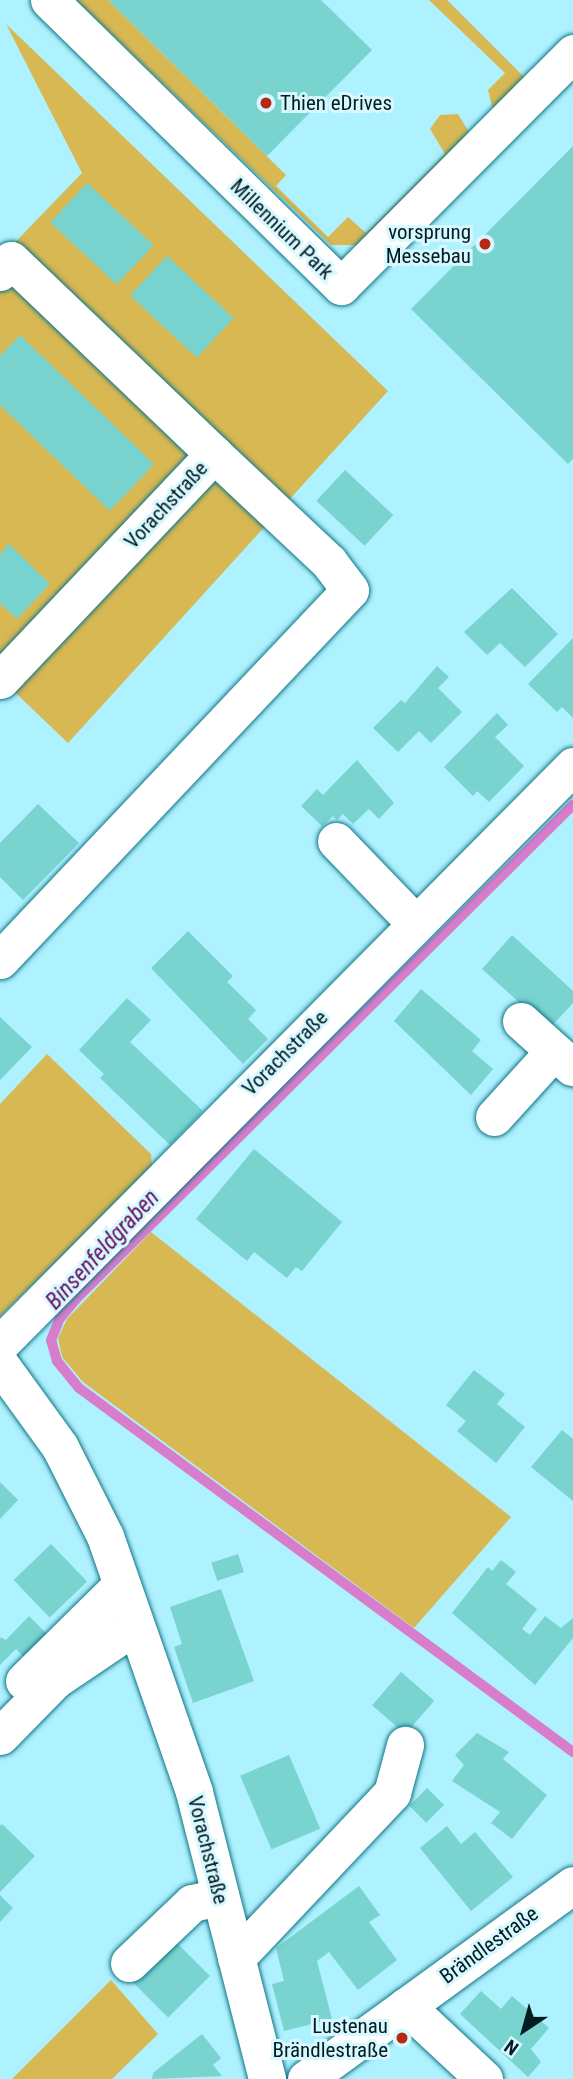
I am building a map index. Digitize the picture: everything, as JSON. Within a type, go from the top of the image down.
[{"type":"street","name":"Millennium Park","points":[[48,0],[341,286],[573,53]]},
{"type":"street","name":"Vorachstraße","points":[[0,272],[11,260],[214,454],[0,680]]},
{"type":"street","points":[[0,960],[350,590],[329,562],[214,454]]},
{"type":"street","name":"Vorachstraße","points":[[0,1344],[573,766]]},
{"type":"street","points":[[336,841],[415,923]]},
{"type":"street","points":[[494,1117],[564,1059],[521,1021]]},
{"type":"street","name":"Vorachstraße","points":[[0,1364],[61,1447],[84,1488],[194,1792],[267,2079]]},
{"type":"street","points":[[0,1705],[120,1586]]},
{"type":"street","points":[[0,1736],[55,1681],[135,1626]]},
{"type":"street","points":[[236,1958],[392,1793],[405,1745]]},
{"type":"street","name":"Brändlestraße","points":[[306,2079],[573,1885]]},
{"type":"street","points":[[129,1963],[192,1903],[220,1897]]},
{"type":"street","points":[[406,2006],[484,2079]]},
{"type":"shaded area","points":[[76,0],[108,0],[286,175],[276,186],[328,237],[348,217],[366,233],[445,154],[430,129],[440,115],[458,114],[472,137],[365,245],[331,245]]},
{"type":"shaded area","points":[[429,0],[447,0],[531,84],[496,109],[492,106],[488,90],[505,73]]},
{"type":"shaded area","points":[[6,24],[388,391],[68,743],[0,678],[0,258],[82,173]]},
{"type":"shaded area","points":[[47,1054],[151,1154],[152,1168],[0,1316],[0,1104]]},
{"type":"shaded area","points":[[151,1232],[511,1517],[414,1628],[83,1382],[62,1357],[58,1338],[67,1319]]},
{"type":"shaded area","points":[[111,1980],[158,2034],[112,2079],[12,2079]]},
{"type":"building","name":"Thien eDrives","points":[[108,0],[321,0],[372,50],[267,156]]},
{"type":"building","points":[[573,146],[573,459],[568,464],[411,309]]},
{"type":"building","points":[[87,183],[154,245],[117,285],[50,222]]},
{"type":"building","points":[[167,256],[234,318],[197,358],[130,295]]},
{"type":"building","points":[[20,335],[154,464],[110,511],[0,405],[0,356]]},
{"type":"building","points":[[345,470],[393,515],[365,546],[316,501]]},
{"type":"building","points":[[9,544],[50,584],[17,619],[0,603],[0,554]]},
{"type":"building","points":[[512,588],[558,634],[525,667],[500,643],[487,655],[464,632]]},
{"type":"building","points":[[573,638],[573,718],[562,707],[557,712],[528,684]]},
{"type":"building","points":[[437,666],[449,677],[438,688],[462,712],[431,743],[419,731],[398,752],[373,728],[401,700],[405,703]]},
{"type":"building","points":[[497,713],[508,725],[495,737],[524,766],[489,802],[477,791],[473,796],[444,767]]},
{"type":"building","points":[[357,760],[394,803],[379,819],[369,809],[353,824],[343,814],[337,820],[333,816],[322,826],[301,806],[317,789],[323,795]]},
{"type":"building","points":[[38,804],[79,843],[23,900],[0,877],[0,843]]},
{"type":"building","points":[[188,931],[233,976],[227,982],[256,1010],[248,1019],[268,1039],[243,1064],[151,968]]},
{"type":"building","points":[[512,935],[573,991],[573,1003],[549,1029],[482,969]]},
{"type":"building","points":[[421,989],[481,1040],[472,1051],[493,1069],[471,1095],[394,1021]]},
{"type":"building","points":[[127,998],[151,1020],[130,1042],[203,1111],[170,1145],[100,1078],[104,1074],[79,1050]]},
{"type":"building","points":[[0,1017],[32,1047],[0,1080]]},
{"type":"building","points":[[254,1149],[342,1222],[302,1271],[296,1267],[287,1278],[254,1252],[247,1261],[196,1219]]},
{"type":"building","points":[[474,1370],[505,1394],[497,1404],[525,1427],[496,1463],[457,1431],[466,1421],[446,1405]]},
{"type":"building","points":[[562,1430],[573,1439],[573,1501],[531,1467]]},
{"type":"building","points":[[0,1482],[18,1500],[0,1519]]},
{"type":"building","points":[[51,1544],[87,1581],[50,1618],[14,1580]]},
{"type":"building","points":[[238,1554],[244,1572],[217,1581],[211,1563]]},
{"type":"building","points":[[501,1560],[516,1572],[506,1584],[537,1609],[522,1629],[530,1635],[545,1616],[561,1628],[573,1618],[573,1638],[535,1685],[452,1613],[488,1567],[492,1571]]},
{"type":"building","points":[[221,1589],[254,1681],[193,1703],[174,1647],[182,1644],[170,1607]]},
{"type":"building","points":[[29,1616],[50,1637],[27,1661],[16,1649],[0,1665],[0,1637],[6,1640]]},
{"type":"building","points":[[401,1672],[434,1701],[405,1734],[372,1705]]},
{"type":"building","points":[[477,1733],[509,1752],[503,1759],[547,1795],[512,1839],[491,1823],[500,1812],[452,1781],[464,1765],[455,1755]]},
{"type":"building","points":[[289,1755],[320,1829],[271,1849],[240,1776]]},
{"type":"building","points":[[427,1788],[444,1805],[426,1823],[409,1806]]},
{"type":"building","points":[[2,1824],[35,1856],[0,1892],[0,1826]]},
{"type":"building","points":[[447,1826],[461,1844],[475,1832],[513,1877],[471,1911],[420,1848]]},
{"type":"building","points":[[359,1886],[380,1915],[369,1922],[397,1960],[358,1990],[329,1952],[317,1961],[332,2019],[284,2031],[272,1984],[284,1981],[276,1948]]},
{"type":"building","points":[[0,1895],[13,1908],[0,1922]]},
{"type":"building","points":[[171,1937],[210,1976],[168,2018],[129,1979]]},
{"type":"building","points":[[481,1991],[501,2009],[512,1996],[549,2028],[531,2049],[541,2062],[528,2077],[460,2014]]},
{"type":"building","points":[[202,2034],[221,2058],[213,2065],[222,2076],[152,2079],[153,2073]]},
{"type":"waterway","name":"Binsenfeldgraben","points":[[573,805],[77,1298],[60,1318],[51,1340],[57,1361],[79,1388],[573,1752]]},
{"type":"place","name":"Thien eDrives","points":[[266,103]]},
{"type":"place","name":"vorsprung Messebau","points":[[485,244]]},
{"type":"place","name":"Lustenau Brändlestraße","points":[[402,2038]]}]
